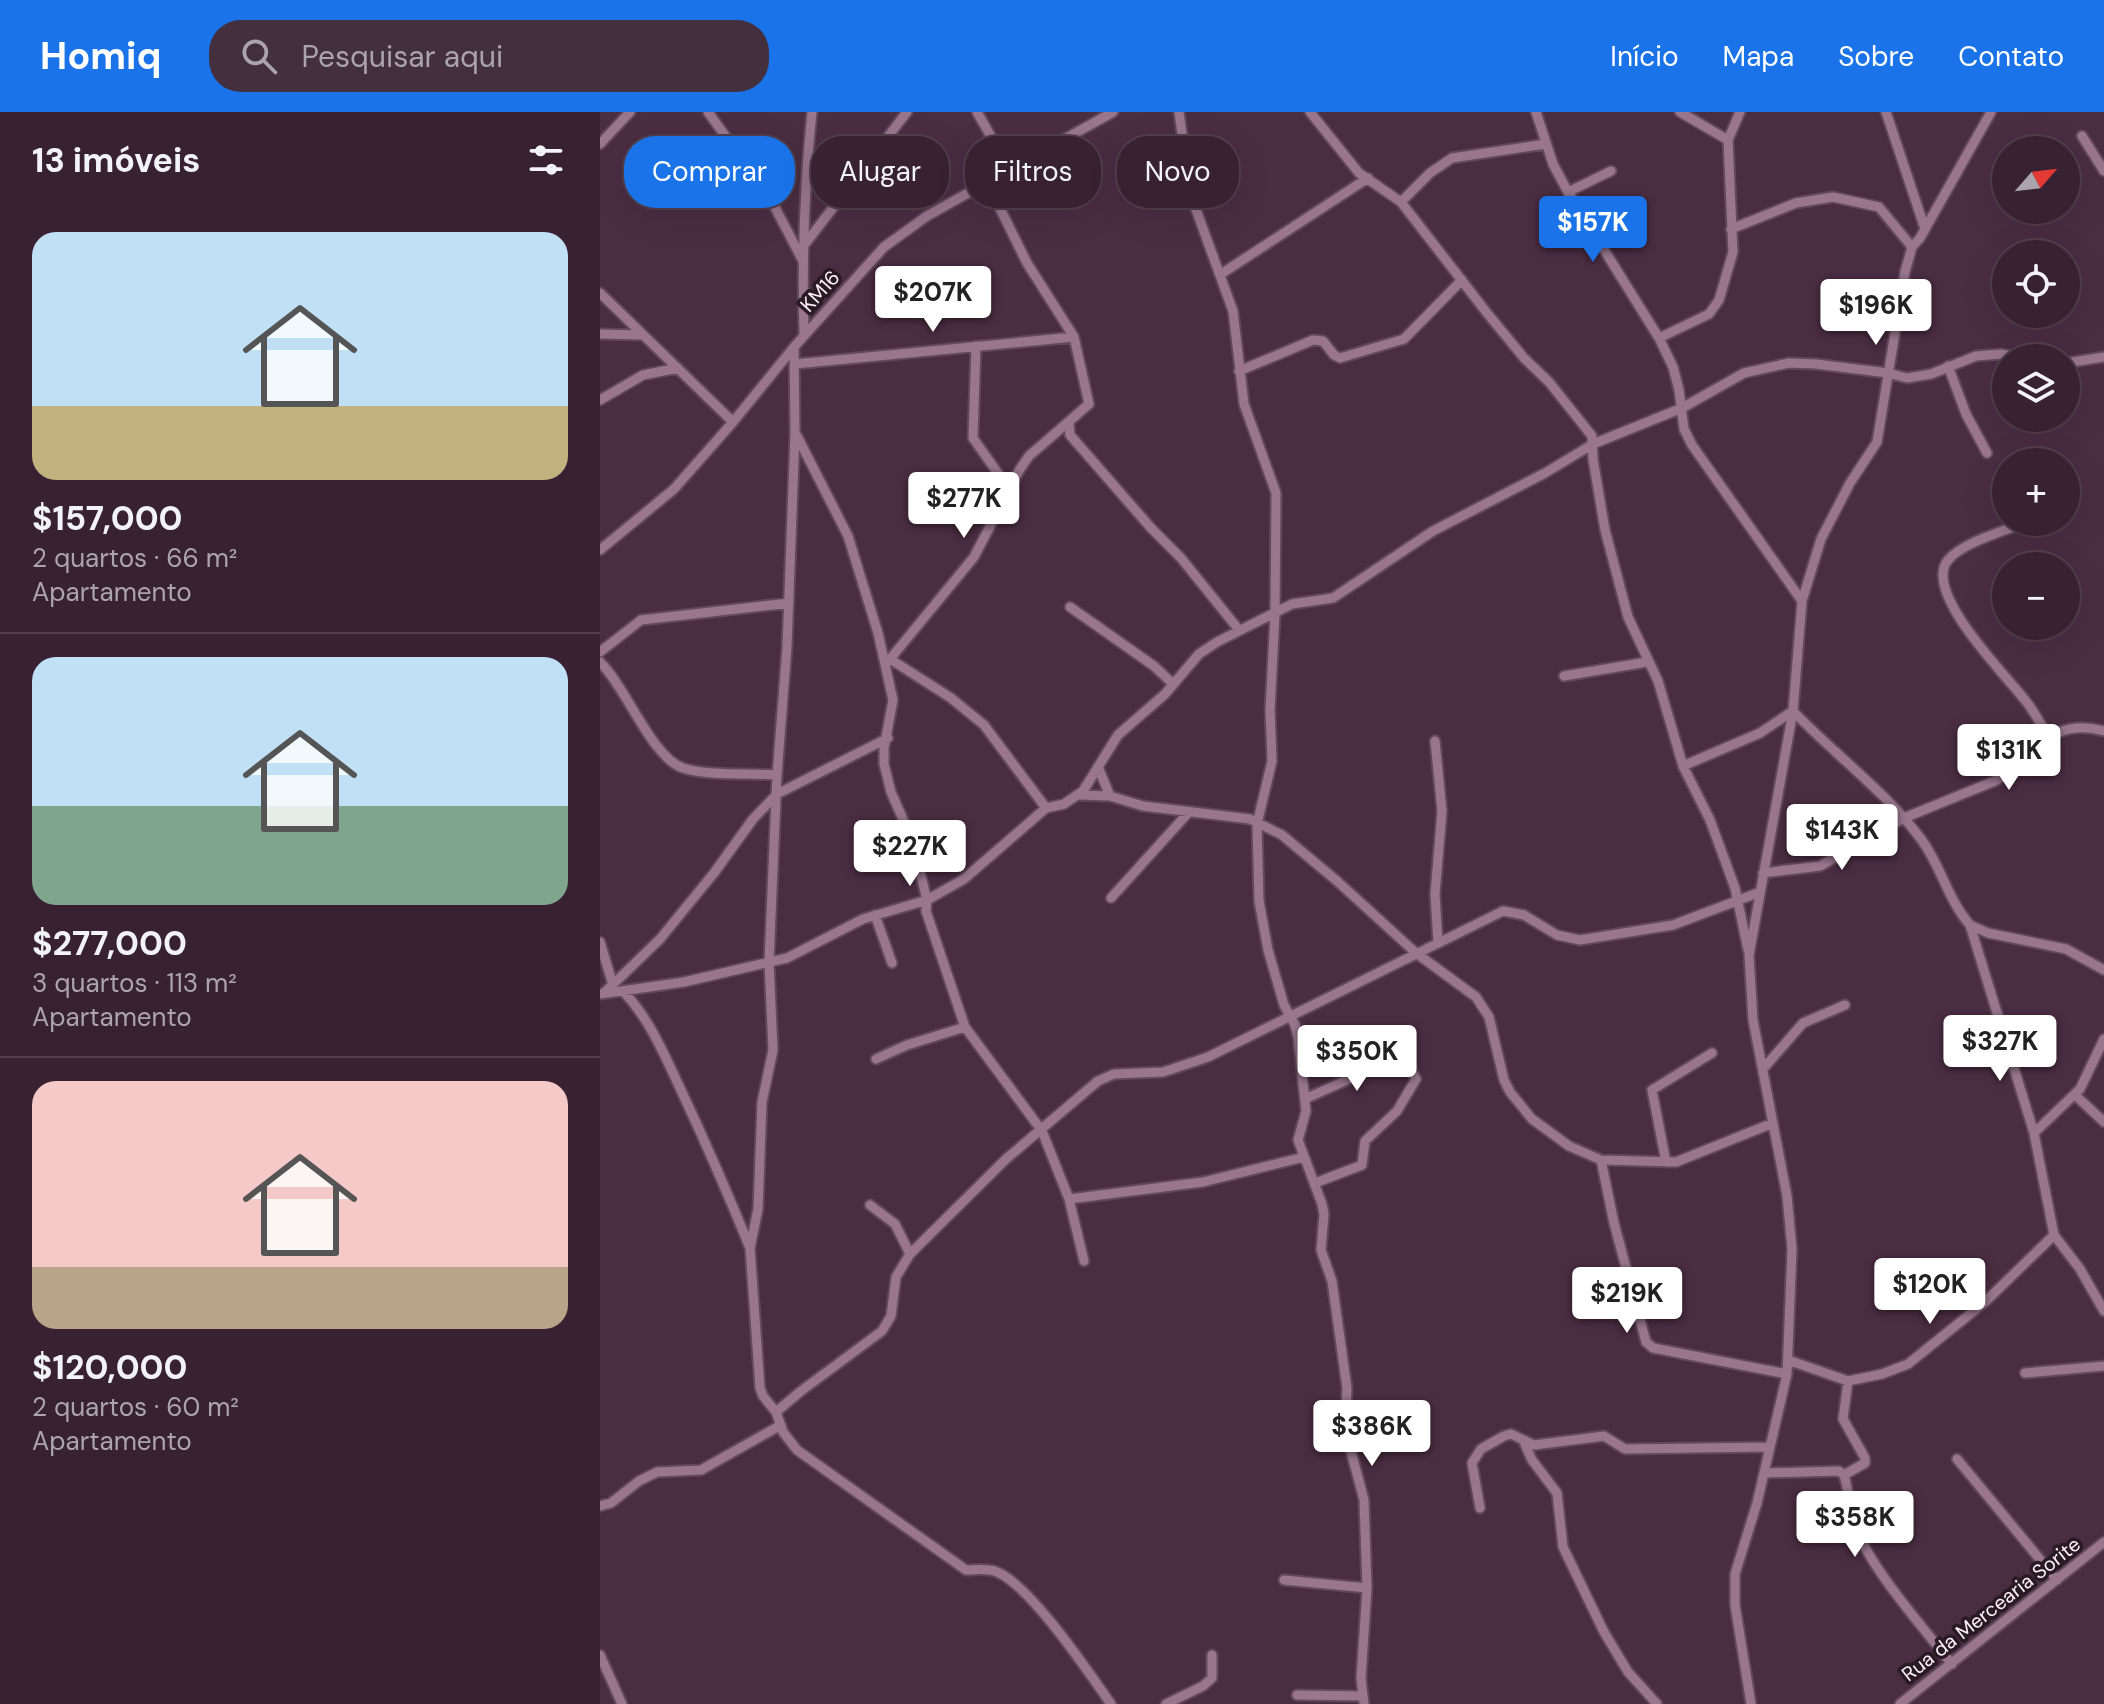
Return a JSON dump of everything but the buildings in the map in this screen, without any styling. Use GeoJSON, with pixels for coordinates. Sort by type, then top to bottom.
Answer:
{"type":"FeatureCollection","features":[{"type":"Feature","properties":{"kind":"street"},"geometry":{"type":"LineString","coordinates":[[600,144],[630,112]]}},
{"type":"Feature","properties":{"kind":"street"},"geometry":{"type":"LineString","coordinates":[[708,112],[770,198],[802,259]]}},
{"type":"Feature","properties":{"kind":"street"},"geometry":{"type":"LineString","coordinates":[[804,336],[802,259],[812,112]]}},
{"type":"Feature","properties":{"kind":"street"},"geometry":{"type":"LineString","coordinates":[[805,244],[907,112]]}},
{"type":"Feature","properties":{"kind":"street"},"geometry":{"type":"LineString","coordinates":[[977,112],[991,136]]}},
{"type":"Feature","properties":{"kind":"street","name":"KM16"},"geometry":{"type":"LineString","coordinates":[[1070,136],[1113,112]]}},
{"type":"Feature","properties":{"kind":"street"},"geometry":{"type":"LineString","coordinates":[[1179,112],[1190,193],[1221,274],[1236,325],[1239,371],[1247,417],[1276,493],[1270,710],[1272,761],[1257,824],[1259,901],[1263,928],[1284,1005],[1298,1037],[1306,1111],[1298,1140],[1324,1214],[1321,1250],[1332,1281],[1342,1343],[1347,1388],[1345,1429],[1364,1500],[1367,1588],[1361,1678],[1364,1700],[1297,1695]]}},
{"type":"Feature","properties":{"kind":"street"},"geometry":{"type":"LineString","coordinates":[[1310,112],[1353,166],[1401,202],[1524,358],[1549,382],[1592,436],[1605,530],[1628,617],[1658,681],[1683,766],[1710,820],[1737,900],[1749,955],[1753,1020],[1787,1196],[1792,1249],[1787,1374],[1764,1473],[1735,1574],[1734,1590],[1751,1704]]}},
{"type":"Feature","properties":{"kind":"street"},"geometry":{"type":"LineString","coordinates":[[1536,112],[1546,144],[1568,192],[1659,338],[1673,367],[1684,429],[1692,445],[1802,601]]}},
{"type":"Feature","properties":{"kind":"street"},"geometry":{"type":"LineString","coordinates":[[1680,112],[1728,140]]}},
{"type":"Feature","properties":{"kind":"street"},"geometry":{"type":"LineString","coordinates":[[1659,338],[1715,309],[1733,252],[1728,140],[1740,112]]}},
{"type":"Feature","properties":{"kind":"street"},"geometry":{"type":"LineString","coordinates":[[1886,112],[1925,229]]}},
{"type":"Feature","properties":{"kind":"street"},"geometry":{"type":"LineString","coordinates":[[1749,955],[1776,819],[1793,711],[1802,601],[1821,539],[1850,483],[1877,442],[1905,272],[1912,247],[1991,112]]}},
{"type":"Feature","properties":{"kind":"street"},"geometry":{"type":"LineString","coordinates":[[2082,136],[2104,171]]}},
{"type":"Feature","properties":{"kind":"street"},"geometry":{"type":"LineString","coordinates":[[1401,202],[1430,173],[1452,158],[1546,144]]}},
{"type":"Feature","properties":{"kind":"street"},"geometry":{"type":"LineString","coordinates":[[1568,192],[1611,171]]}},
{"type":"Feature","properties":{"kind":"street"},"geometry":{"type":"LineString","coordinates":[[1221,274],[1368,178]]}},
{"type":"Feature","properties":{"kind":"street","name":"KM16"},"geometry":{"type":"LineString","coordinates":[[600,550],[674,489],[794,347],[884,247],[927,216],[965,194]]}},
{"type":"Feature","properties":{"kind":"street"},"geometry":{"type":"LineString","coordinates":[[1731,229],[1796,203],[1833,197],[1879,207],[1912,247]]}},
{"type":"Feature","properties":{"kind":"street"},"geometry":{"type":"LineString","coordinates":[[888,661],[974,557],[1029,456],[1089,404],[1074,337],[1027,263],[1000,208]]}},
{"type":"Feature","properties":{"kind":"street"},"geometry":{"type":"LineString","coordinates":[[1239,371],[1313,340],[1323,341],[1340,358],[1394,344],[1409,335],[1462,280]]}},
{"type":"Feature","properties":{"kind":"street"},"geometry":{"type":"LineString","coordinates":[[600,293],[733,422]]}},
{"type":"Feature","properties":{"kind":"street"},"geometry":{"type":"LineString","coordinates":[[600,334],[643,335]]}},
{"type":"Feature","properties":{"kind":"street"},"geometry":{"type":"LineString","coordinates":[[795,364],[1074,337]]}},
{"type":"Feature","properties":{"kind":"street"},"geometry":{"type":"LineString","coordinates":[[976,346],[973,438],[1009,489]]}},
{"type":"Feature","properties":{"kind":"street"},"geometry":{"type":"LineString","coordinates":[[794,347],[795,433],[789,603],[777,775],[769,962],[773,1050],[762,1102],[758,1209],[750,1248],[757,1371],[763,1396],[776,1412],[783,1432],[797,1450],[966,1570],[1001,1573],[1028,1597],[1054,1627],[1097,1680],[1111,1704]]}},
{"type":"Feature","properties":{"kind":"street"},"geometry":{"type":"LineString","coordinates":[[602,994],[684,982],[769,962],[795,954],[863,919],[927,900],[964,879],[1046,808],[1064,804],[1079,795],[1118,735],[1173,684],[1199,654],[1292,604],[1333,598],[1433,531],[1545,473],[1593,444],[1682,408],[1744,373],[1775,365],[1816,364],[1907,378],[1976,356],[1992,354]]}},
{"type":"Feature","properties":{"kind":"street"},"geometry":{"type":"LineString","coordinates":[[2080,361],[2104,357]]}},
{"type":"Feature","properties":{"kind":"street"},"geometry":{"type":"LineString","coordinates":[[1948,366],[1966,414],[1987,453]]}},
{"type":"Feature","properties":{"kind":"street"},"geometry":{"type":"LineString","coordinates":[[600,400],[643,375],[678,368]]}},
{"type":"Feature","properties":{"kind":"street"},"geometry":{"type":"LineString","coordinates":[[1069,423],[1070,435],[1181,558],[1239,630]]}},
{"type":"Feature","properties":{"kind":"street"},"geometry":{"type":"LineString","coordinates":[[795,433],[848,536],[888,661],[893,700],[884,757],[887,778],[908,830],[927,900],[926,911],[965,1027],[1042,1131],[1069,1199],[1084,1261]]}},
{"type":"Feature","properties":{"kind":"street"},"geometry":{"type":"LineString","coordinates":[[1056,434],[1070,435]]}},
{"type":"Feature","properties":{"kind":"street"},"geometry":{"type":"LineString","coordinates":[[1992,536],[1961,549],[1948,560],[1941,574],[1944,590],[1970,633],[2025,700],[2048,737]]}},
{"type":"Feature","properties":{"kind":"street"},"geometry":{"type":"LineString","coordinates":[[1274,589],[1292,604]]}},
{"type":"Feature","properties":{"kind":"street"},"geometry":{"type":"LineString","coordinates":[[600,652],[641,620],[789,603]]}},
{"type":"Feature","properties":{"kind":"street"},"geometry":{"type":"LineString","coordinates":[[1070,607],[1154,666],[1173,684]]}},
{"type":"Feature","properties":{"kind":"street"},"geometry":{"type":"LineString","coordinates":[[888,661],[951,698],[984,725],[1046,808]]}},
{"type":"Feature","properties":{"kind":"street"},"geometry":{"type":"LineString","coordinates":[[600,662],[642,720],[660,751],[673,764],[690,770],[777,775]]}},
{"type":"Feature","properties":{"kind":"street"},"geometry":{"type":"LineString","coordinates":[[1564,676],[1647,662]]}},
{"type":"Feature","properties":{"kind":"street"},"geometry":{"type":"LineString","coordinates":[[1683,766],[1760,733],[1793,711]]}},
{"type":"Feature","properties":{"kind":"street"},"geometry":{"type":"LineString","coordinates":[[1793,711],[1904,818],[1933,857],[1958,912],[1970,925],[1988,933],[2066,949],[2104,970]]}},
{"type":"Feature","properties":{"kind":"street"},"geometry":{"type":"LineString","coordinates":[[1763,873],[1820,866],[1904,818],[2004,776],[2048,737],[2085,727],[2104,731]]}},
{"type":"Feature","properties":{"kind":"street"},"geometry":{"type":"LineString","coordinates":[[602,994],[660,939],[753,819],[777,794],[888,738]]}},
{"type":"Feature","properties":{"kind":"street"},"geometry":{"type":"LineString","coordinates":[[1435,741],[1442,811],[1435,894],[1438,943]]}},
{"type":"Feature","properties":{"kind":"street"},"geometry":{"type":"LineString","coordinates":[[1098,767],[1110,796]]}},
{"type":"Feature","properties":{"kind":"street"},"geometry":{"type":"LineString","coordinates":[[1079,795],[1110,796],[1143,806],[1250,819],[1282,835],[1416,953],[1484,1006],[1494,1033],[1504,1080],[1522,1107],[1561,1141],[1601,1160],[1685,1160],[1773,1123]]}},
{"type":"Feature","properties":{"kind":"street"},"geometry":{"type":"LineString","coordinates":[[1111,898],[1188,813]]}},
{"type":"Feature","properties":{"kind":"street"},"geometry":{"type":"LineString","coordinates":[[776,1412],[870,1342],[889,1323],[896,1277],[910,1254],[1015,1151],[1106,1077],[1163,1072],[1208,1057],[1503,911],[1524,915],[1569,939],[1580,940],[1673,925],[1760,892]]}},
{"type":"Feature","properties":{"kind":"street"},"geometry":{"type":"LineString","coordinates":[[875,915],[892,963]]}},
{"type":"Feature","properties":{"kind":"street"},"geometry":{"type":"LineString","coordinates":[[1970,925],[2034,1133],[2054,1235],[2080,1269],[2104,1311]]}},
{"type":"Feature","properties":{"kind":"street"},"geometry":{"type":"LineString","coordinates":[[600,942],[613,985]]}},
{"type":"Feature","properties":{"kind":"street"},"geometry":{"type":"LineString","coordinates":[[624,992],[637,1005],[654,1033],[714,1158],[750,1248]]}},
{"type":"Feature","properties":{"kind":"street"},"geometry":{"type":"LineString","coordinates":[[1763,1069],[1803,1023],[1845,1005]]}},
{"type":"Feature","properties":{"kind":"street"},"geometry":{"type":"LineString","coordinates":[[876,1059],[917,1041],[965,1027]]}},
{"type":"Feature","properties":{"kind":"street"},"geometry":{"type":"LineString","coordinates":[[2034,1133],[2075,1095],[2089,1074],[2104,1039]]}},
{"type":"Feature","properties":{"kind":"street"},"geometry":{"type":"LineString","coordinates":[[1666,1162],[1652,1090],[1712,1053]]}},
{"type":"Feature","properties":{"kind":"street"},"geometry":{"type":"LineString","coordinates":[[1305,1099],[1390,1061],[1405,1058],[1415,1074],[1416,1079],[1401,1106],[1365,1141],[1362,1165],[1315,1183]]}},
{"type":"Feature","properties":{"kind":"street"},"geometry":{"type":"LineString","coordinates":[[2075,1095],[2104,1122]]}},
{"type":"Feature","properties":{"kind":"street"},"geometry":{"type":"LineString","coordinates":[[1069,1199],[1180,1186],[1304,1157]]}},
{"type":"Feature","properties":{"kind":"street"},"geometry":{"type":"LineString","coordinates":[[1601,1160],[1614,1223],[1646,1342],[1653,1348],[1787,1374]]}},
{"type":"Feature","properties":{"kind":"street"},"geometry":{"type":"LineString","coordinates":[[870,1205],[899,1229],[910,1254]]}},
{"type":"Feature","properties":{"kind":"street"},"geometry":{"type":"LineString","coordinates":[[1788,1360],[1848,1381],[1893,1370],[1917,1357],[1985,1302],[2054,1235]]}},
{"type":"Feature","properties":{"kind":"street"},"geometry":{"type":"LineString","coordinates":[[2025,1373],[2104,1366]]}},
{"type":"Feature","properties":{"kind":"street"},"geometry":{"type":"LineString","coordinates":[[1844,1475],[1865,1463],[1843,1419],[1848,1381]]}},
{"type":"Feature","properties":{"kind":"street"},"geometry":{"type":"LineString","coordinates":[[600,1506],[611,1503],[639,1481],[657,1472],[701,1470],[781,1425]]}},
{"type":"Feature","properties":{"kind":"street"},"geometry":{"type":"LineString","coordinates":[[1480,1508],[1472,1463],[1477,1453],[1494,1440],[1511,1434],[1534,1445],[1604,1436],[1625,1449],[1770,1447]]}},
{"type":"Feature","properties":{"kind":"street"},"geometry":{"type":"LineString","coordinates":[[1523,1440],[1532,1460],[1557,1493],[1563,1547],[1604,1632],[1628,1672],[1657,1704]]}},
{"type":"Feature","properties":{"kind":"street"},"geometry":{"type":"LineString","coordinates":[[1957,1459],[2057,1580]]}},
{"type":"Feature","properties":{"kind":"street"},"geometry":{"type":"LineString","coordinates":[[1764,1473],[1839,1471],[1844,1475],[1853,1522],[1859,1535],[1888,1582],[1952,1664]]}},
{"type":"Feature","properties":{"kind":"street","name":"Rua da Mercearia Sorite"},"geometry":{"type":"LineString","coordinates":[[1900,1704],[2104,1542]]}},
{"type":"Feature","properties":{"kind":"street"},"geometry":{"type":"LineString","coordinates":[[1284,1580],[1367,1588]]}},
{"type":"Feature","properties":{"kind":"street"},"geometry":{"type":"LineString","coordinates":[[600,1655],[622,1704]]}},
{"type":"Feature","properties":{"kind":"street"},"geometry":{"type":"LineString","coordinates":[[1166,1704],[1203,1686],[1212,1678],[1212,1655]]}}]}
